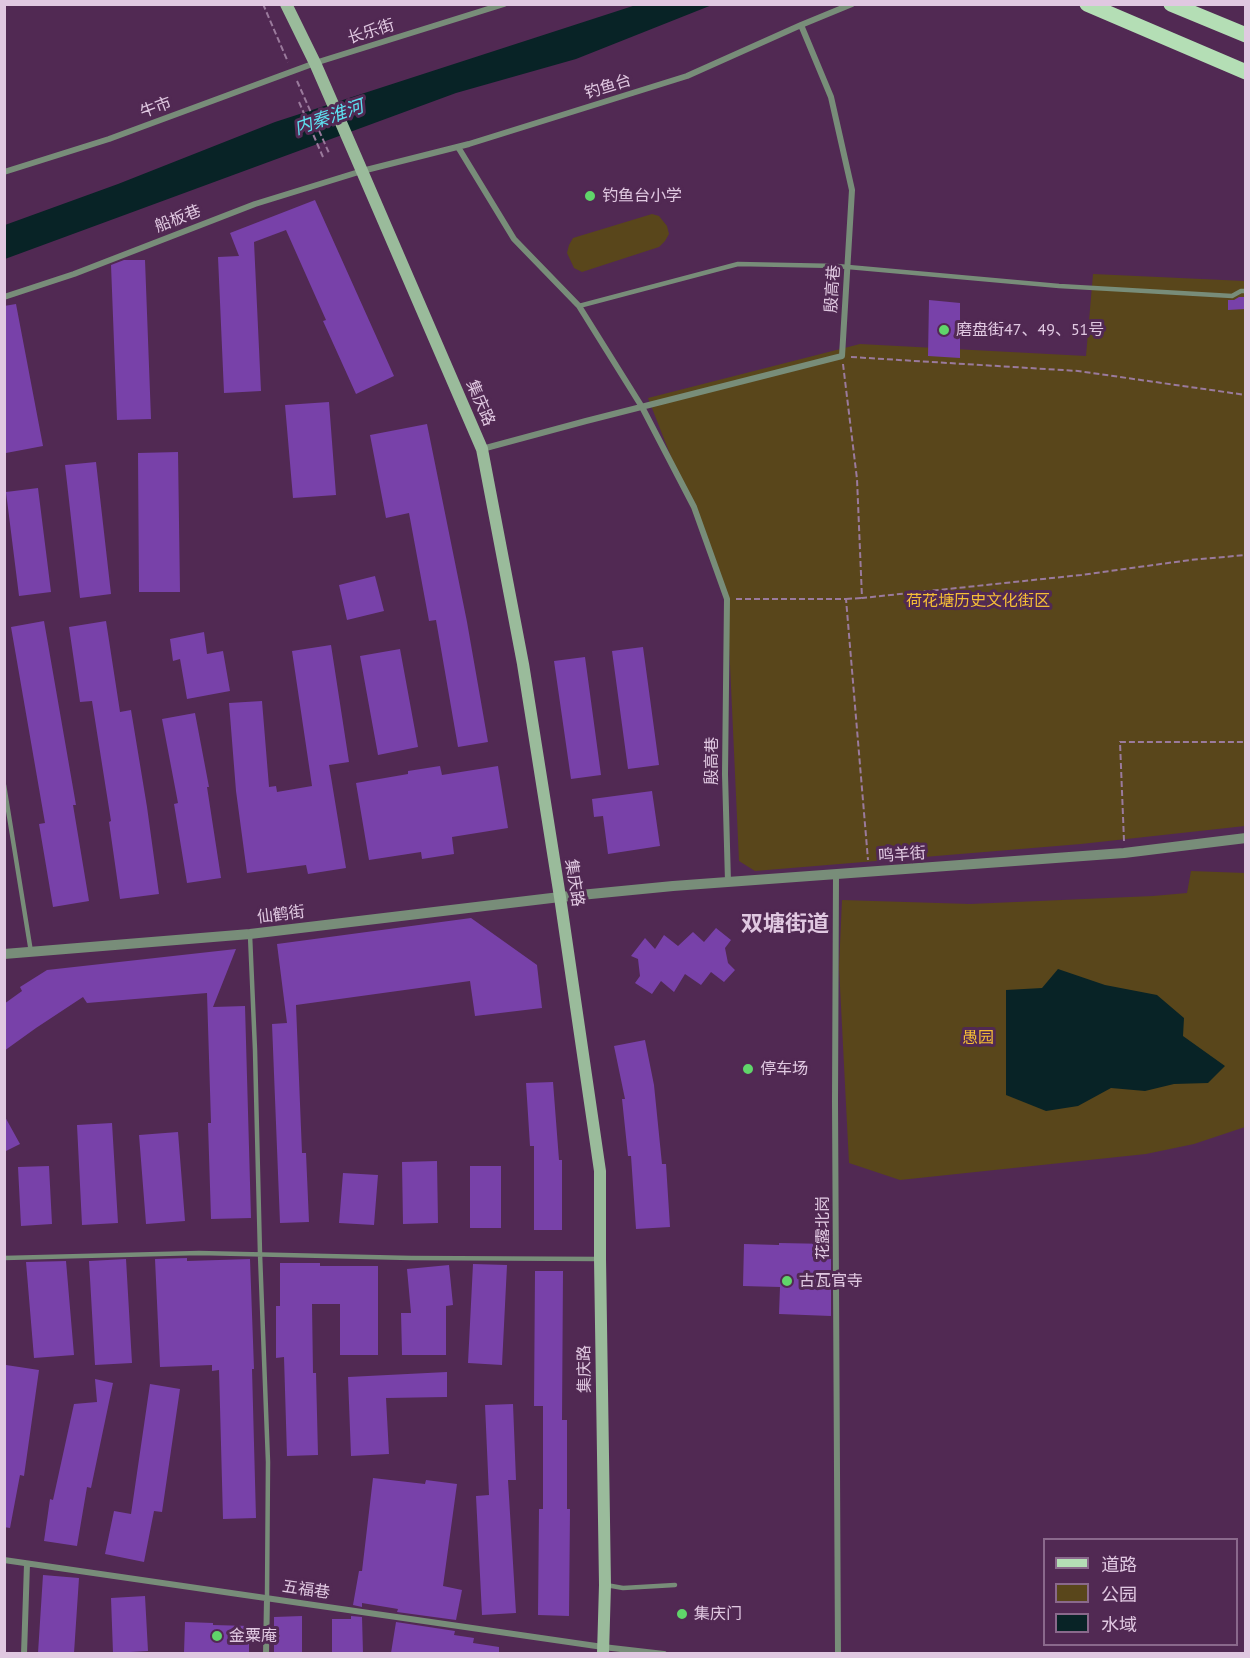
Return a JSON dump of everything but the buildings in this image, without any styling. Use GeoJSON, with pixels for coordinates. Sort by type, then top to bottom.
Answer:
{"type":"FeatureCollection","features":[{"type":"Feature","properties":{"kind":"main road"},"geometry":{"type":"LineString","coordinates":[[286,4],[315,63]]}},
{"type":"Feature","properties":{"kind":"main road"},"geometry":{"type":"LineString","coordinates":[[1087,4],[1245,72]]}},
{"type":"Feature","properties":{"kind":"main road","name":"集庆路"},"geometry":{"type":"LineString","coordinates":[[315,63],[482,449],[523,664],[600,1171],[605,1585],[603,1650]]}},
{"type":"Feature","properties":{"kind":"street","name":"长乐街"},"geometry":{"type":"LineString","coordinates":[[315,63],[504,4]]}},
{"type":"Feature","properties":{"kind":"street","name":"钓鱼台"},"geometry":{"type":"LineString","coordinates":[[362,171],[458,147],[687,76],[852,4]]}},
{"type":"Feature","properties":{"kind":"street","name":"殷高巷"},"geometry":{"type":"LineString","coordinates":[[801,25],[831,97],[852,189],[842,356]]}},
{"type":"Feature","properties":{"kind":"street","name":"牛市"},"geometry":{"type":"LineString","coordinates":[[4,172],[109,139],[315,63]]}},
{"type":"Feature","properties":{"kind":"street","name":"殷高巷"},"geometry":{"type":"LineString","coordinates":[[458,147],[514,239],[579,306],[642,407],[694,507],[727,599],[725,774],[728,882]]}},
{"type":"Feature","properties":{"kind":"street","name":"船板巷"},"geometry":{"type":"LineString","coordinates":[[4,297],[74,274],[255,204],[362,171]]}},
{"type":"Feature","properties":{"kind":"street"},"geometry":{"type":"LineString","coordinates":[[482,449],[842,356]]}},
{"type":"Feature","properties":{"kind":"street","name":"鸣羊街"},"geometry":{"type":"LineString","coordinates":[[560,897],[673,886],[1124,853],[1245,838]]}},
{"type":"Feature","properties":{"kind":"street","name":"花露北岗"},"geometry":{"type":"LineString","coordinates":[[837,874],[835,1101],[838,1653]]}},
{"type":"Feature","properties":{"kind":"street","name":"仙鹤街"},"geometry":{"type":"LineString","coordinates":[[4,954],[250,934],[560,897]]}},
{"type":"Feature","properties":{"kind":"street","name":"五福巷"},"geometry":{"type":"LineString","coordinates":[[4,1560],[603,1650],[664,1653]]}},
{"type":"Feature","properties":{"kind":"street"},"geometry":{"type":"LineString","coordinates":[[24,1653],[27,1564]]}},
{"type":"Feature","properties":{"kind":"street"},"geometry":{"type":"LineString","coordinates":[[266,1653],[267,1598]]}},
{"type":"Feature","properties":{"kind":"lane"},"geometry":{"type":"LineString","coordinates":[[1171,4],[1245,35]]}},
{"type":"Feature","properties":{"kind":"lane"},"geometry":{"type":"LineString","coordinates":[[579,306],[738,264],[848,267],[1071,287],[1232,296],[1245,291]]}},
{"type":"Feature","properties":{"kind":"lane"},"geometry":{"type":"LineString","coordinates":[[4,785],[31,952]]}},
{"type":"Feature","properties":{"kind":"lane"},"geometry":{"type":"LineString","coordinates":[[250,934],[268,1462],[267,1598]]}},
{"type":"Feature","properties":{"kind":"lane"},"geometry":{"type":"LineString","coordinates":[[4,1258],[199,1252],[411,1258],[600,1259]]}},
{"type":"Feature","properties":{"kind":"lane"},"geometry":{"type":"LineString","coordinates":[[605,1585],[623,1588],[675,1585]]}},
{"type":"Feature","properties":{"kind":"path"},"geometry":{"type":"LineString","coordinates":[[263,4],[329,153]]}},
{"type":"Feature","properties":{"kind":"path"},"geometry":{"type":"LineString","coordinates":[[298,102],[323,157]]}},
{"type":"Feature","properties":{"kind":"path"},"geometry":{"type":"LineString","coordinates":[[862,598],[857,479],[842,356],[1078,371],[1245,395]]}},
{"type":"Feature","properties":{"kind":"path"},"geometry":{"type":"LineString","coordinates":[[727,599],[862,598],[1245,555]]}},
{"type":"Feature","properties":{"kind":"path"},"geometry":{"type":"LineString","coordinates":[[846,599],[869,872]]}},
{"type":"Feature","properties":{"kind":"path"},"geometry":{"type":"LineString","coordinates":[[1124,853],[1120,742],[1245,742]]}},
{"type":"Feature","properties":{"kind":"green space"},"geometry":{"type":"Polygon","coordinates":[[[652,214],[659,216],[667,226],[669,234],[659,247],[582,272],[574,268],[567,253],[573,238],[652,214]]]}},
{"type":"Feature","properties":{"kind":"green space","name":"荷花塘历史文化街区"},"geometry":{"type":"Polygon","coordinates":[[[1093,274],[1245,281],[1245,826],[1081,844],[755,871],[739,861],[727,599],[648,398],[860,344],[1086,356],[1093,274]]]}},
{"type":"Feature","properties":{"kind":"green space","name":"愚园"},"geometry":{"type":"Polygon","coordinates":[[[1191,871],[1245,873],[1245,1127],[1194,1144],[1146,1154],[900,1180],[849,1163],[839,967],[842,900],[970,904],[1153,896],[1187,893],[1191,871]]]}},
{"type":"Feature","properties":{"kind":"water","name":"内秦淮河"},"geometry":{"type":"Polygon","coordinates":[[[636,5],[712,5],[576,59],[456,93],[5,259],[5,225],[118,184],[275,122],[636,5]]]}},
{"type":"Feature","properties":{"kind":"water"},"geometry":{"type":"Polygon","coordinates":[[[1058,969],[1105,985],[1157,995],[1184,1018],[1183,1036],[1225,1066],[1208,1083],[1174,1084],[1145,1091],[1111,1088],[1078,1106],[1046,1111],[1006,1095],[1006,990],[1042,988],[1058,969]]]}},
{"type":"Feature","properties":{"kind":"place","name":"钓鱼台小学"},"geometry":{"type":"Point","coordinates":[590,196]}},
{"type":"Feature","properties":{"kind":"place","name":"磨盘街47、49、51号"},"geometry":{"type":"Point","coordinates":[944,330]}},
{"type":"Feature","properties":{"kind":"place","name":"停车场"},"geometry":{"type":"Point","coordinates":[748,1069]}},
{"type":"Feature","properties":{"kind":"place","name":"古瓦官寺"},"geometry":{"type":"Point","coordinates":[787,1281]}},
{"type":"Feature","properties":{"kind":"place","name":"集庆门"},"geometry":{"type":"Point","coordinates":[682,1614]}},
{"type":"Feature","properties":{"kind":"place","name":"金粟庵"},"geometry":{"type":"Point","coordinates":[217,1636]}},
{"type":"Feature","properties":{"kind":"district","name":"双塘街道"},"geometry":{"type":"Point","coordinates":[785,925]}}]}
